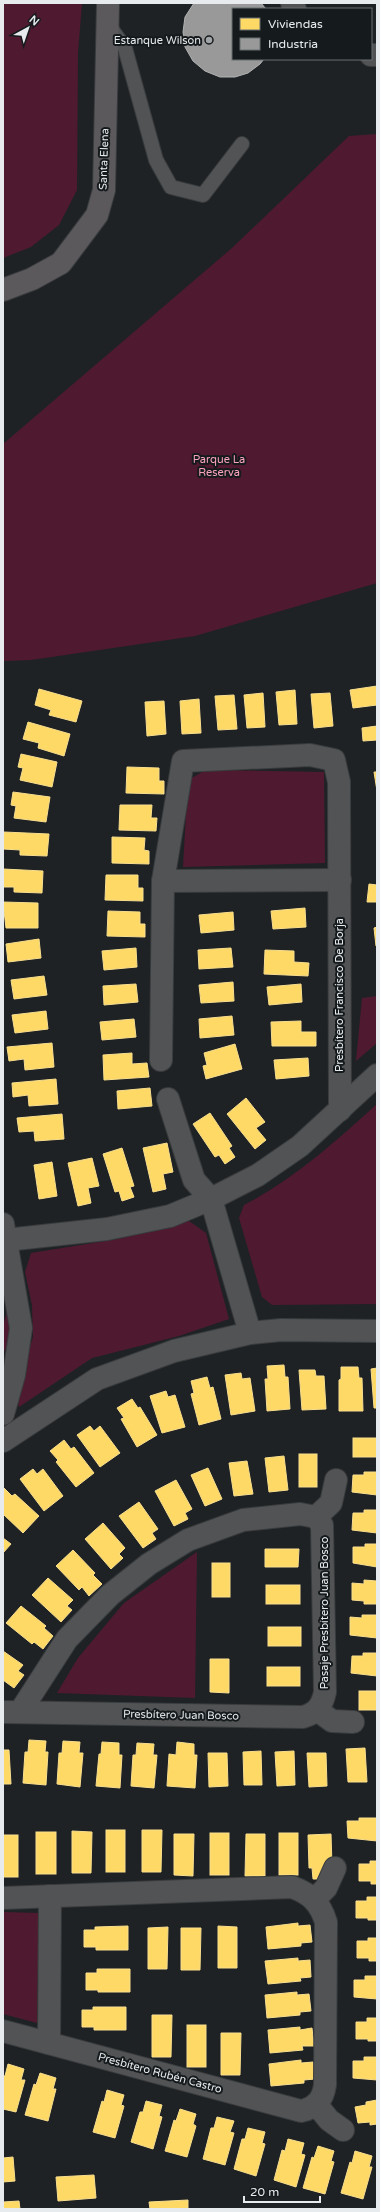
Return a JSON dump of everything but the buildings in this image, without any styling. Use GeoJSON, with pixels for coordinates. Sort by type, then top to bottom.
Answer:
{"type":"FeatureCollection","features":[{"type":"Feature","properties":{"kind":"street","name":"Santa Elena"},"geometry":{"type":"LineString","coordinates":[[3,290],[32,279],[61,263],[97,215],[104,190],[108,13]]}},
{"type":"Feature","properties":{"kind":"street","name":"Presbítero Francisco De Borja"},"geometry":{"type":"LineString","coordinates":[[163,881],[183,762],[310,755],[334,760],[339,782],[340,1110]]}},
{"type":"Feature","properties":{"kind":"street"},"geometry":{"type":"LineString","coordinates":[[161,1060],[163,881],[340,880]]}},
{"type":"Feature","properties":{"kind":"street"},"geometry":{"type":"LineString","coordinates":[[3,1414],[9,1373],[21,1328],[4,1241],[107,1229],[170,1216],[211,1199],[258,1175],[300,1146],[377,1075]]}},
{"type":"Feature","properties":{"kind":"street"},"geometry":{"type":"LineString","coordinates":[[168,1099],[194,1180],[211,1199],[250,1333]]}},
{"type":"Feature","properties":{"kind":"street"},"geometry":{"type":"LineString","coordinates":[[3,1440],[97,1379],[174,1351],[250,1333],[281,1330],[377,1331]]}},
{"type":"Feature","properties":{"kind":"street"},"geometry":{"type":"LineString","coordinates":[[11,1712],[67,1639],[110,1596],[149,1564],[188,1540],[243,1520],[300,1514],[316,1517],[332,1503],[336,1480]]}},
{"type":"Feature","properties":{"kind":"street","name":"Pasaje Presbítero Juan Bosco"},"geometry":{"type":"LineString","coordinates":[[316,1517],[322,1525],[323,1531],[325,1692],[323,1702],[317,1710]]}},
{"type":"Feature","properties":{"kind":"street"},"geometry":{"type":"LineString","coordinates":[[317,1710],[332,1721],[353,1722]]}},
{"type":"Feature","properties":{"kind":"street","name":"Presbítero Juan Bosco"},"geometry":{"type":"LineString","coordinates":[[11,1712],[303,1717],[312,1715],[317,1710]]}},
{"type":"Feature","properties":{"kind":"street"},"geometry":{"type":"LineString","coordinates":[[315,1899],[326,1888],[335,1868]]}},
{"type":"Feature","properties":{"kind":"street"},"geometry":{"type":"LineString","coordinates":[[3,1898],[292,1887],[315,1899],[326,1922],[325,2085],[323,2096],[316,2104],[329,2120],[343,2130]]}},
{"type":"Feature","properties":{"kind":"street"},"geometry":{"type":"LineString","coordinates":[[49,2043],[50,1896]]}},
{"type":"Feature","properties":{"kind":"street","name":"Presbítero Rubén Castro"},"geometry":{"type":"LineString","coordinates":[[3,2031],[301,2111],[310,2110],[316,2104]]}},
{"type":"Feature","properties":{"kind":"lane"},"geometry":{"type":"LineString","coordinates":[[108,13],[125,48],[156,160],[171,187],[203,194],[242,144]]}},
{"type":"Feature","properties":{"kind":"green space"},"geometry":{"type":"Polygon","coordinates":[[[3,3],[82,3],[78,53],[77,190],[59,225],[31,247],[3,258],[3,3]]]}},
{"type":"Feature","properties":{"kind":"green space","name":"Parque La Reserva"},"geometry":{"type":"Polygon","coordinates":[[[377,134],[377,583],[195,636],[31,660],[3,661],[3,444],[232,248],[349,136],[377,134]]]}},
{"type":"Feature","properties":{"kind":"green space"},"geometry":{"type":"Polygon","coordinates":[[[206,770],[324,772],[325,863],[183,867],[188,780],[206,770]]]}},
{"type":"Feature","properties":{"kind":"green space"},"geometry":{"type":"Polygon","coordinates":[[[377,996],[377,1043],[356,1061],[362,998],[377,996]]]}},
{"type":"Feature","properties":{"kind":"green space"},"geometry":{"type":"Polygon","coordinates":[[[377,1104],[377,1304],[272,1305],[262,1297],[239,1218],[244,1205],[280,1184],[297,1172],[330,1146],[377,1104]]]}},
{"type":"Feature","properties":{"kind":"green space"},"geometry":{"type":"Polygon","coordinates":[[[189,1221],[206,1233],[229,1319],[179,1336],[92,1358],[19,1407],[17,1397],[20,1380],[33,1337],[32,1305],[25,1272],[31,1253],[118,1239],[189,1221]]]}},
{"type":"Feature","properties":{"kind":"green space"},"geometry":{"type":"Polygon","coordinates":[[[9,1306],[12,1331],[7,1348],[3,1353],[3,1325],[9,1306]]]}},
{"type":"Feature","properties":{"kind":"green space"},"geometry":{"type":"Polygon","coordinates":[[[197,1552],[195,1698],[57,1693],[78,1658],[124,1603],[197,1552]]]}},
{"type":"Feature","properties":{"kind":"green space"},"geometry":{"type":"Polygon","coordinates":[[[3,1912],[39,1913],[37,2023],[3,2014],[3,1912]]]}},
{"type":"Feature","properties":{"kind":"place","name":"Estanque Wilson"},"geometry":{"type":"Point","coordinates":[209,40]}}]}
